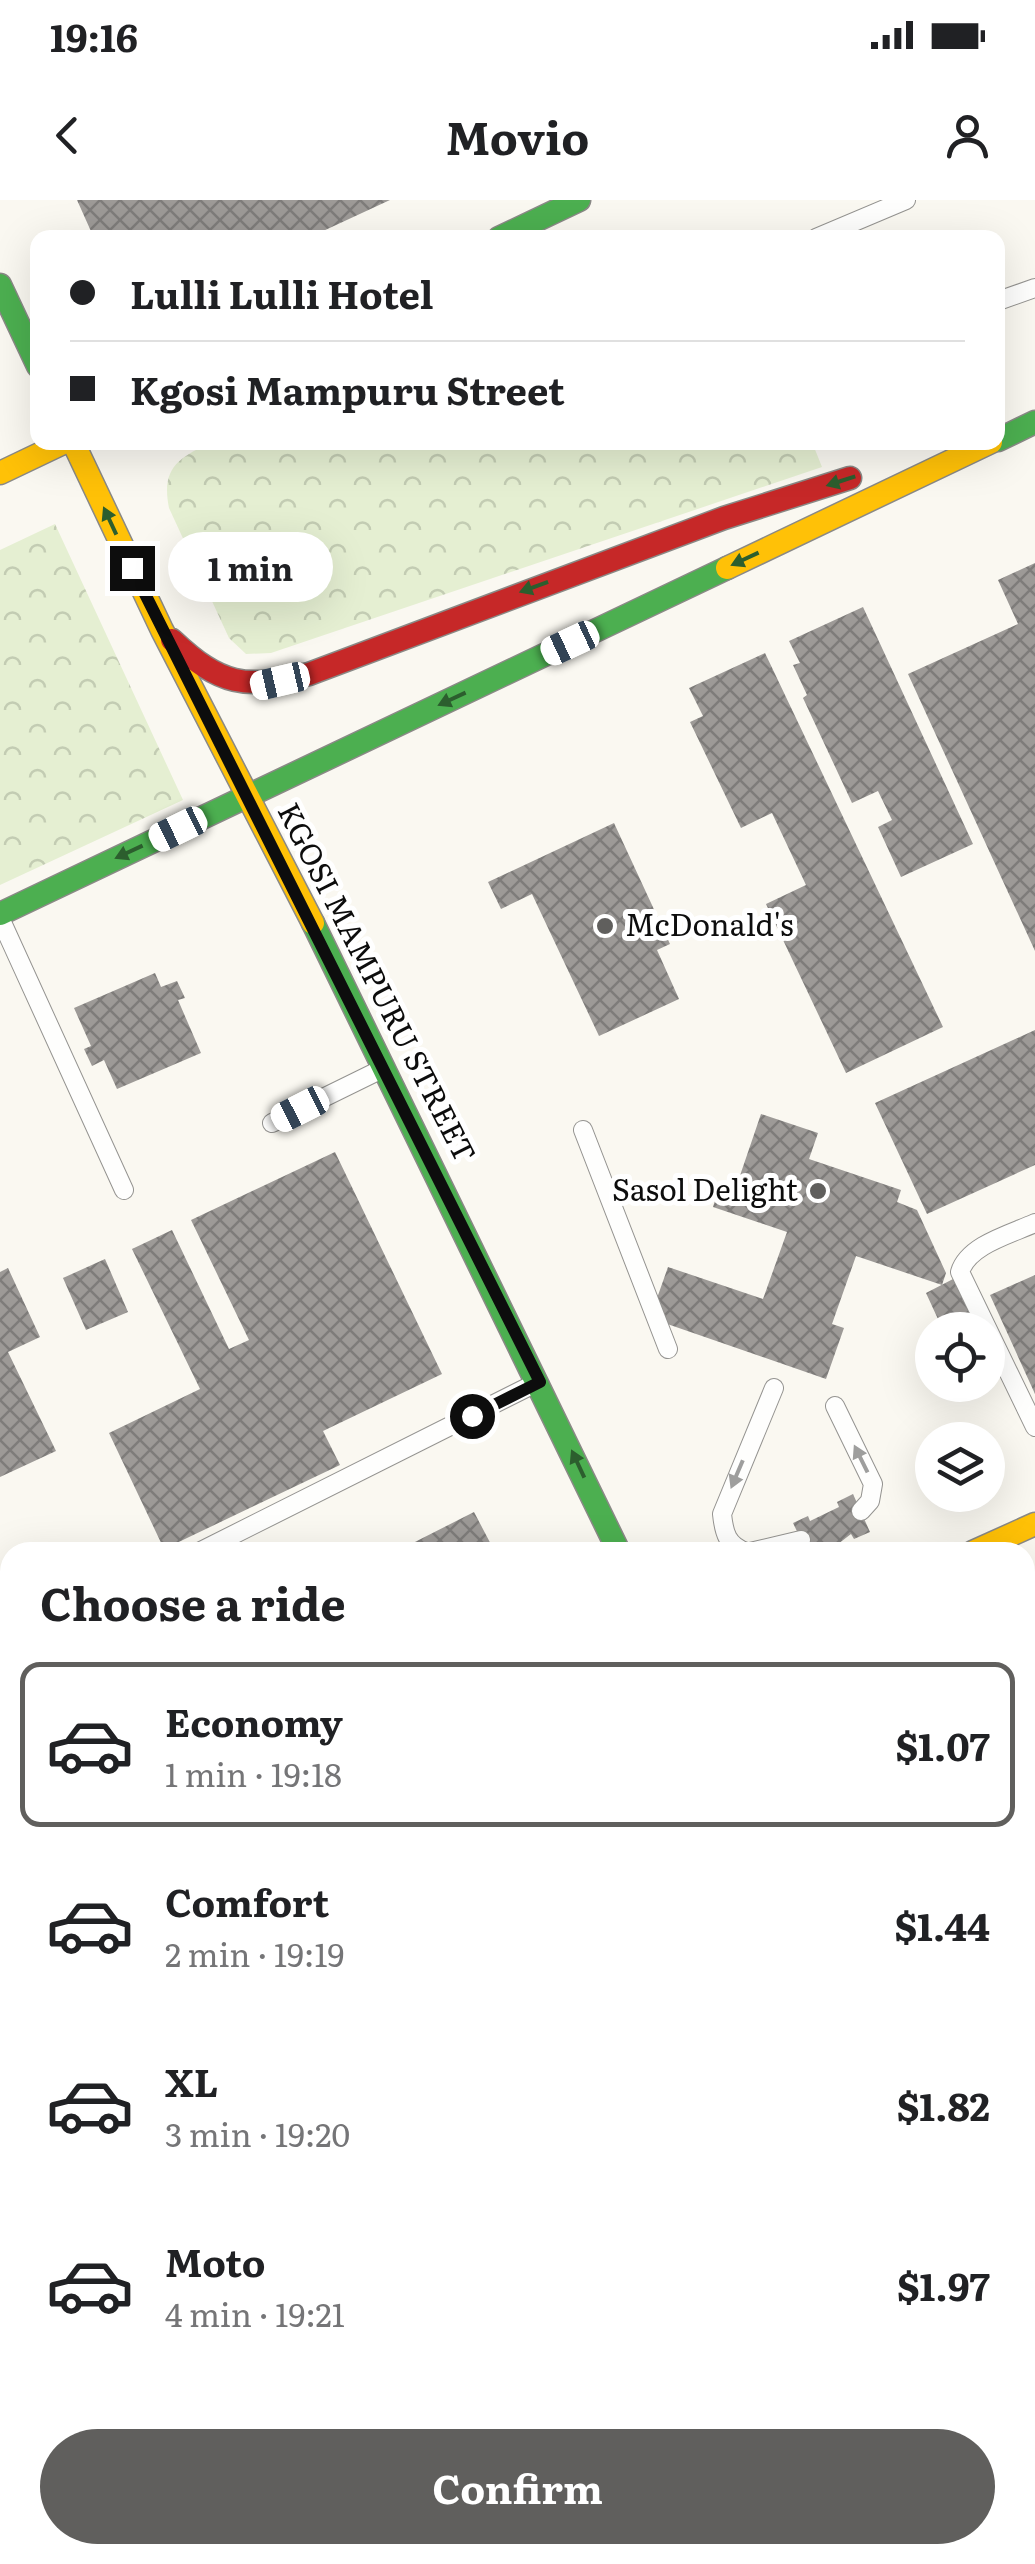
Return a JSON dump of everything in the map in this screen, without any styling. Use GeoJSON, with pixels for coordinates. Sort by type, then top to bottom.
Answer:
{"type":"FeatureCollection","features":[{"type":"Feature","properties":{"kind":"main road"},"geometry":{"type":"LineString","coordinates":[[516,230],[572,203]]}},
{"type":"Feature","properties":{"kind":"main road"},"geometry":{"type":"LineString","coordinates":[[0,285],[30,349]]}},
{"type":"Feature","properties":{"kind":"main road"},"geometry":{"type":"LineString","coordinates":[[1005,435],[1033,423]]}},
{"type":"Feature","properties":{"kind":"main road"},"geometry":{"type":"LineString","coordinates":[[0,473],[48,450]]}},
{"type":"Feature","properties":{"kind":"main road","name":"KGOSI MAMPURU STREET"},"geometry":{"type":"LineString","coordinates":[[77,450],[162,630],[385,1067],[614,1542]]}},
{"type":"Feature","properties":{"kind":"main road"},"geometry":{"type":"LineString","coordinates":[[162,630],[214,676],[236,685],[280,681],[309,674],[724,518],[942,450]]}},
{"type":"Feature","properties":{"kind":"main road"},"geometry":{"type":"LineString","coordinates":[[0,916],[973,450]]}},
{"type":"Feature","properties":{"kind":"main road"},"geometry":{"type":"LineString","coordinates":[[995,1542],[1035,1524]]}},
{"type":"Feature","properties":{"kind":"lane"},"geometry":{"type":"LineString","coordinates":[[835,230],[906,200]]}},
{"type":"Feature","properties":{"kind":"lane"},"geometry":{"type":"LineString","coordinates":[[560,230],[572,203]]}},
{"type":"Feature","properties":{"kind":"lane"},"geometry":{"type":"LineString","coordinates":[[1005,299],[1035,288]]}},
{"type":"Feature","properties":{"kind":"lane"},"geometry":{"type":"LineString","coordinates":[[0,916],[124,1190]]}},
{"type":"Feature","properties":{"kind":"lane"},"geometry":{"type":"LineString","coordinates":[[272,1123],[385,1067]]}},
{"type":"Feature","properties":{"kind":"lane"},"geometry":{"type":"LineString","coordinates":[[583,1130],[668,1349]]}},
{"type":"Feature","properties":{"kind":"lane"},"geometry":{"type":"LineString","coordinates":[[1035,1223],[974,1252],[964,1261],[960,1272],[1035,1427]]}},
{"type":"Feature","properties":{"kind":"lane"},"geometry":{"type":"LineString","coordinates":[[219,1542],[540,1382]]}},
{"type":"Feature","properties":{"kind":"lane"},"geometry":{"type":"LineString","coordinates":[[730,1542],[722,1514],[774,1388]]}},
{"type":"Feature","properties":{"kind":"lane"},"geometry":{"type":"LineString","coordinates":[[835,1406],[873,1484],[870,1502],[861,1512]]}},
{"type":"Feature","properties":{"kind":"lane"},"geometry":{"type":"LineString","coordinates":[[792,1542],[801,1540]]}},
{"type":"Feature","properties":{"kind":"green space"},"geometry":{"type":"Polygon","coordinates":[[[815,450],[822,467],[271,653],[246,654],[229,638],[169,508],[170,474],[190,453],[815,450]]]}},
{"type":"Feature","properties":{"kind":"green space"},"geometry":{"type":"Polygon","coordinates":[[[55,524],[183,800],[0,885],[0,550],[55,524]]]}},
{"type":"Feature","properties":{"kind":"building"},"geometry":{"type":"Polygon","coordinates":[[[77,200],[390,200],[325,230],[90,230],[77,200]]]}},
{"type":"Feature","properties":{"kind":"building"},"geometry":{"type":"Polygon","coordinates":[[[1035,563],[1035,951],[908,674],[1018,624],[998,580],[1035,563]]]}},
{"type":"Feature","properties":{"kind":"building"},"geometry":{"type":"Polygon","coordinates":[[[863,607],[973,844],[901,877],[878,827],[892,820],[878,791],[852,803],[803,698],[807,695],[793,665],[800,663],[789,641],[863,607]]]}},
{"type":"Feature","properties":{"kind":"building"},"geometry":{"type":"Polygon","coordinates":[[[765,653],[943,1027],[846,1073],[766,904],[806,885],[772,813],[741,828],[690,722],[703,716],[689,688],[765,653]]]}},
{"type":"Feature","properties":{"kind":"building","name":"McDonald's"},"geometry":{"type":"Polygon","coordinates":[[[614,823],[670,944],[657,950],[679,999],[599,1036],[532,894],[501,909],[488,882],[614,823]]]}},
{"type":"Feature","properties":{"kind":"building"},"geometry":{"type":"Polygon","coordinates":[[[155,973],[161,987],[177,981],[185,998],[178,1000],[201,1053],[117,1089],[104,1060],[92,1066],[84,1049],[91,1046],[74,1008],[155,973]]]}},
{"type":"Feature","properties":{"kind":"building"},"geometry":{"type":"Polygon","coordinates":[[[1035,1030],[1035,1165],[927,1214],[875,1103],[1035,1030]]]}},
{"type":"Feature","properties":{"kind":"building"},"geometry":{"type":"Polygon","coordinates":[[[761,1114],[818,1133],[809,1159],[901,1190],[897,1202],[917,1210],[946,1273],[942,1285],[856,1256],[832,1324],[844,1328],[826,1379],[650,1318],[668,1267],[763,1299],[787,1232],[713,1207],[718,1191],[733,1196],[761,1114]]]}},
{"type":"Feature","properties":{"kind":"building"},"geometry":{"type":"Polygon","coordinates":[[[335,1152],[442,1374],[323,1431],[340,1465],[179,1542],[161,1542],[109,1433],[200,1389],[132,1249],[172,1230],[229,1349],[249,1340],[191,1220],[335,1152]]]}},
{"type":"Feature","properties":{"kind":"building"},"geometry":{"type":"Polygon","coordinates":[[[105,1259],[128,1312],[86,1330],[63,1278],[105,1259]]]}},
{"type":"Feature","properties":{"kind":"building"},"geometry":{"type":"Polygon","coordinates":[[[8,1268],[40,1337],[8,1352],[56,1451],[0,1477],[0,1272],[8,1268]]]}},
{"type":"Feature","properties":{"kind":"building"},"geometry":{"type":"Polygon","coordinates":[[[1035,1275],[1035,1394],[1005,1328],[1005,1312],[998,1312],[990,1295],[1035,1275]]]}},
{"type":"Feature","properties":{"kind":"building"},"geometry":{"type":"Polygon","coordinates":[[[955,1278],[971,1312],[935,1312],[926,1293],[955,1278]]]}},
{"type":"Feature","properties":{"kind":"building"},"geometry":{"type":"Polygon","coordinates":[[[853,1494],[870,1532],[854,1539],[851,1534],[841,1542],[802,1542],[793,1523],[808,1516],[810,1521],[839,1507],[837,1502],[853,1494]]]}},
{"type":"Feature","properties":{"kind":"building"},"geometry":{"type":"Polygon","coordinates":[[[474,1512],[490,1542],[415,1542],[474,1512]]]}},
{"type":"Feature","properties":{"kind":"traffic: fast"},"geometry":{"type":"LineString","coordinates":[[516,230],[579,200]]}},
{"type":"Feature","properties":{"kind":"traffic: fast"},"geometry":{"type":"LineString","coordinates":[[0,285],[30,349]]}},
{"type":"Feature","properties":{"kind":"traffic: fast"},"geometry":{"type":"LineString","coordinates":[[1005,437],[1035,422]]}},
{"type":"Feature","properties":{"kind":"traffic: fast"},"geometry":{"type":"LineString","coordinates":[[0,914],[727,568]]}},
{"type":"Feature","properties":{"kind":"traffic: fast"},"geometry":{"type":"LineString","coordinates":[[313,923],[614,1542]]}},
{"type":"Feature","properties":{"kind":"traffic: slow"},"geometry":{"type":"LineString","coordinates":[[0,473],[48,450]]}},
{"type":"Feature","properties":{"kind":"traffic: slow"},"geometry":{"type":"LineString","coordinates":[[77,450],[162,630],[313,923]]}},
{"type":"Feature","properties":{"kind":"traffic: slow"},"geometry":{"type":"LineString","coordinates":[[727,568],[974,450]]}},
{"type":"Feature","properties":{"kind":"traffic: slow"},"geometry":{"type":"LineString","coordinates":[[995,1542],[1035,1524]]}},
{"type":"Feature","properties":{"kind":"traffic: jam"},"geometry":{"type":"LineString","coordinates":[[172,640],[205,667],[234,680],[267,681],[309,674],[724,518],[850,478]]}},
{"type":"Feature","properties":{"kind":"place","name":"McDonald's"},"geometry":{"type":"Point","coordinates":[605,926]}},
{"type":"Feature","properties":{"kind":"place","name":"Sasol Delight"},"geometry":{"type":"Point","coordinates":[818,1191]}},
{"type":"Feature","properties":{"kind":"route"},"geometry":{"type":"LineString","coordinates":[[132,568],[540,1382],[472,1416]]}}]}
